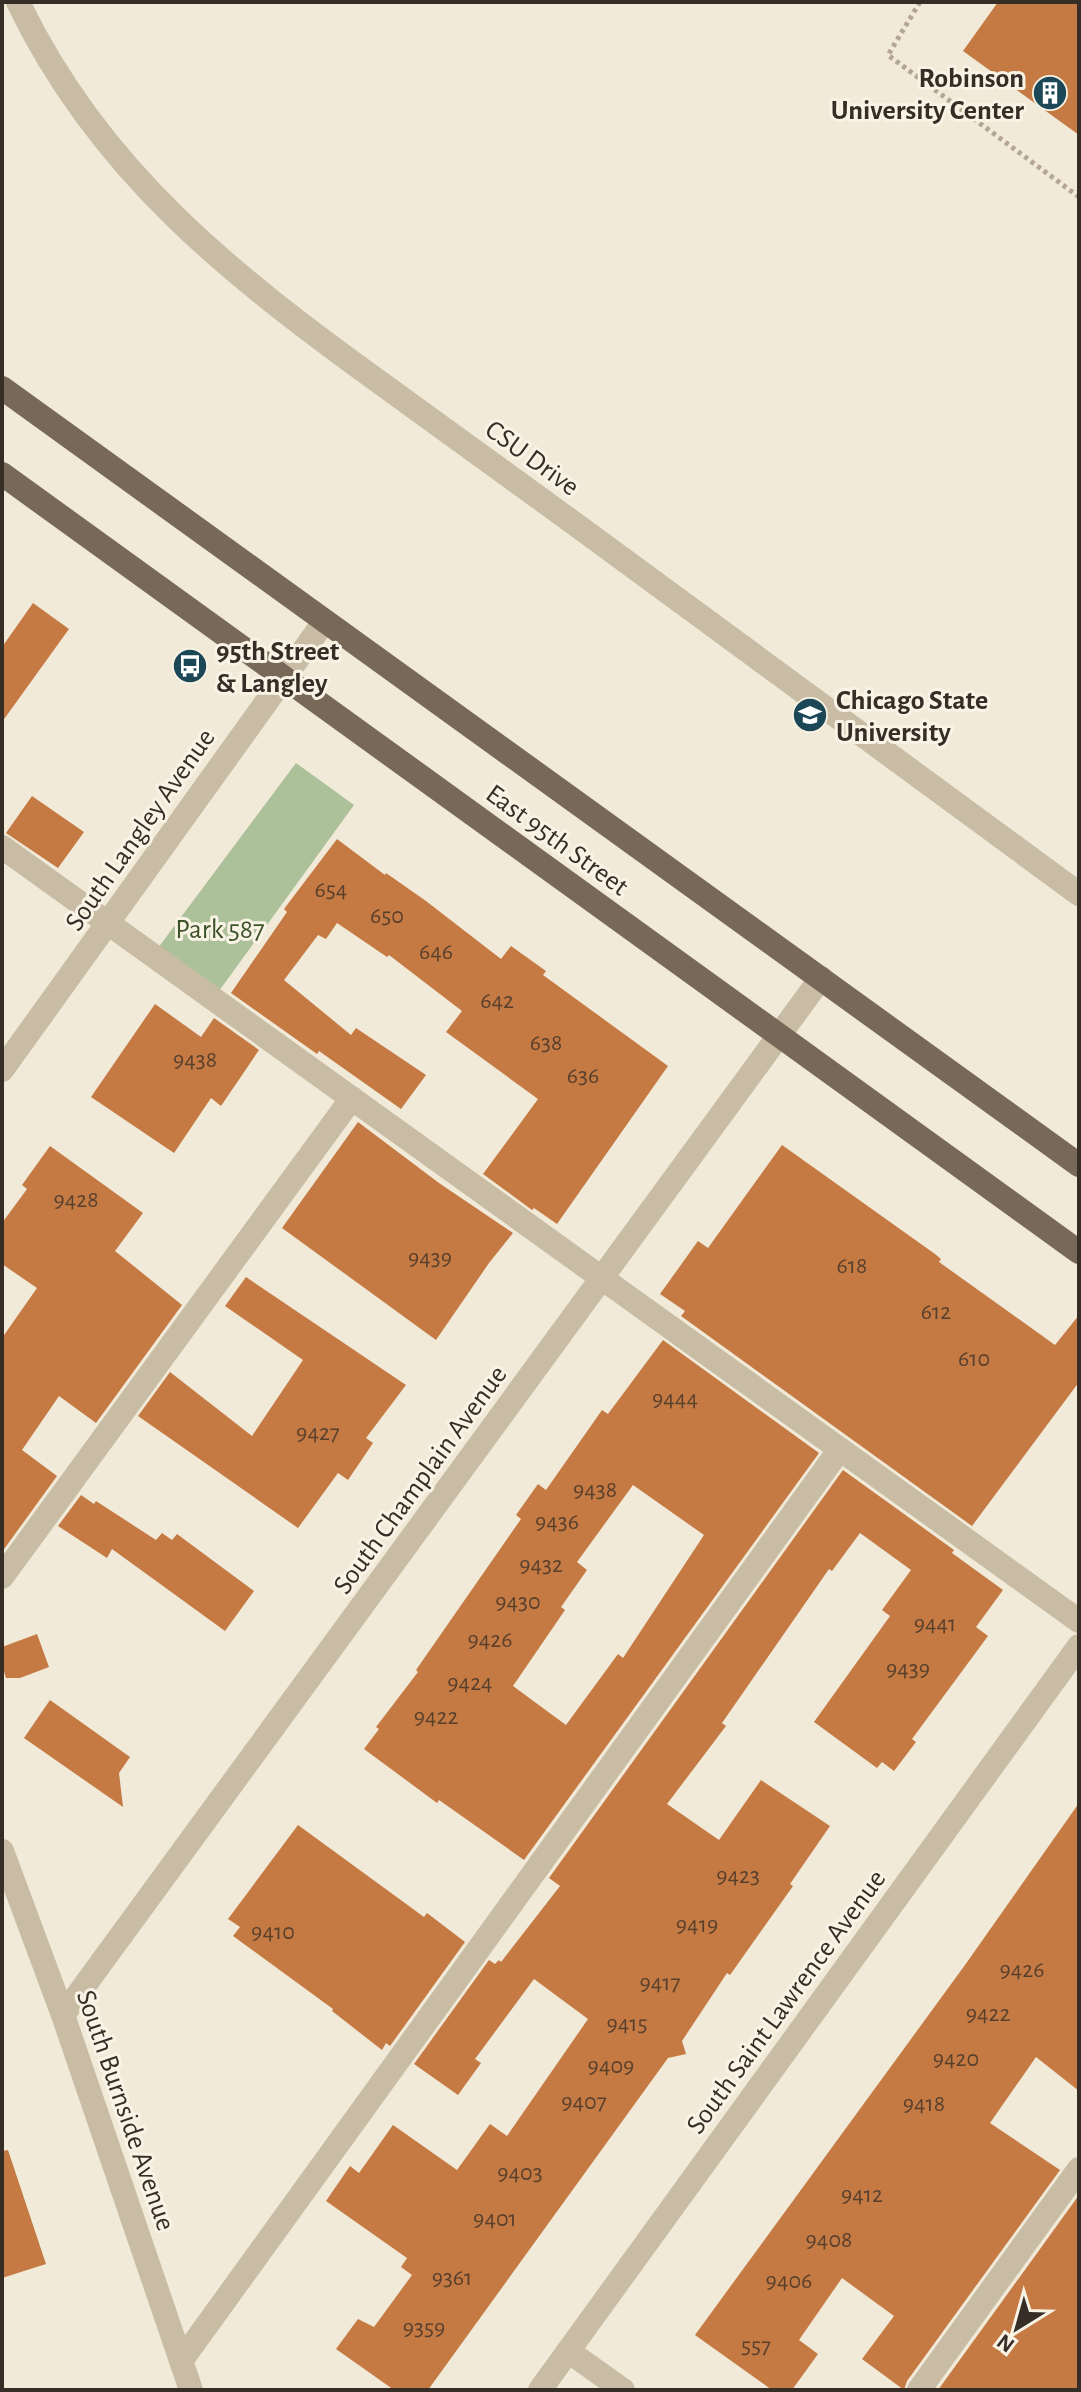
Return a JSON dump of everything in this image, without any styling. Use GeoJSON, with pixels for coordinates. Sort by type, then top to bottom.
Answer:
{"type":"FeatureCollection","features":[{"type":"Feature","properties":{"kind":"main road","name":"East 95th Street"},"geometry":{"type":"LineString","coordinates":[[2,388],[1079,1165]]}},
{"type":"Feature","properties":{"kind":"main road","name":"East 95th Street"},"geometry":{"type":"LineString","coordinates":[[2,474],[1079,1252]]}},
{"type":"Feature","properties":{"kind":"street","name":"CSU Drive"},"geometry":{"type":"LineString","coordinates":[[18,2],[36,38],[81,109],[141,184],[200,242],[308,330],[817,699],[1079,894]]}},
{"type":"Feature","properties":{"kind":"street","name":"South Langley Avenue"},"geometry":{"type":"LineString","coordinates":[[2,1070],[324,622]]}},
{"type":"Feature","properties":{"kind":"street"},"geometry":{"type":"LineString","coordinates":[[2,847],[1079,1621]]}},
{"type":"Feature","properties":{"kind":"street","name":"South Champlain Avenue"},"geometry":{"type":"LineString","coordinates":[[63,2015],[821,978]]}},
{"type":"Feature","properties":{"kind":"street"},"geometry":{"type":"LineString","coordinates":[[2,1577],[352,1098]]}},
{"type":"Feature","properties":{"kind":"street"},"geometry":{"type":"LineString","coordinates":[[181,2361],[840,1449]]}},
{"type":"Feature","properties":{"kind":"street","name":"South Saint Lawrence Avenue"},"geometry":{"type":"LineString","coordinates":[[540,2390],[1079,1646]]}},
{"type":"Feature","properties":{"kind":"street","name":"South Burnside Avenue"},"geometry":{"type":"LineString","coordinates":[[2,1851],[63,2015],[191,2390]]}},
{"type":"Feature","properties":{"kind":"street"},"geometry":{"type":"LineString","coordinates":[[919,2390],[1079,2169]]}},
{"type":"Feature","properties":{"kind":"street"},"geometry":{"type":"LineString","coordinates":[[568,2351],[623,2390]]}},
{"type":"Feature","properties":{"kind":"path"},"geometry":{"type":"LineString","coordinates":[[920,2],[888,55],[1079,197]]}},
{"type":"Feature","properties":{"kind":"green space","name":"Park 587"},"geometry":{"type":"Polygon","coordinates":[[[296,763],[354,805],[219,991],[158,948],[296,763]]]}},
{"type":"Feature","properties":{"kind":"building","name":"Robinson University Center"},"geometry":{"type":"Polygon","coordinates":[[[998,2],[1079,2],[1079,135],[963,51],[998,2]]]}},
{"type":"Feature","properties":{"kind":"building"},"geometry":{"type":"Polygon","coordinates":[[[33,603],[69,629],[2,722],[2,647],[33,603]]]}},
{"type":"Feature","properties":{"kind":"building"},"geometry":{"type":"Polygon","coordinates":[[[32,796],[84,832],[58,868],[6,833],[32,796]]]}},
{"type":"Feature","properties":{"kind":"building"},"geometry":{"type":"Polygon","coordinates":[[[337,839],[426,901],[501,959],[511,946],[546,971],[543,975],[668,1066],[557,1224],[483,1174],[538,1099],[446,1032],[462,1011],[389,955],[387,957],[337,923],[326,939],[318,935],[284,980],[351,1035],[356,1028],[426,1075],[401,1109],[231,993],[287,912],[284,909],[337,839]]]}},
{"type":"Feature","properties":{"kind":"building"},"geometry":{"type":"Polygon","coordinates":[[[155,1004],[201,1037],[214,1018],[259,1050],[221,1106],[211,1098],[174,1153],[91,1097],[155,1004]]]}},
{"type":"Feature","properties":{"kind":"building"},"geometry":{"type":"Polygon","coordinates":[[[358,1122],[439,1183],[513,1233],[436,1340],[282,1228],[358,1122]]]}},
{"type":"Feature","properties":{"kind":"building"},"geometry":{"type":"Polygon","coordinates":[[[782,1145],[935,1254],[941,1259],[939,1262],[1055,1345],[1079,1315],[1079,1382],[972,1526],[681,1316],[685,1311],[660,1294],[698,1241],[708,1248],[782,1145]]]}},
{"type":"Feature","properties":{"kind":"building"},"geometry":{"type":"Polygon","coordinates":[[[50,1146],[143,1213],[115,1251],[182,1305],[96,1423],[59,1396],[22,1450],[57,1476],[2,1552],[2,1338],[37,1288],[2,1264],[2,1223],[27,1189],[22,1185],[50,1146]]]}},
{"type":"Feature","properties":{"kind":"building"},"geometry":{"type":"Polygon","coordinates":[[[246,1277],[406,1385],[366,1438],[373,1443],[348,1480],[338,1473],[298,1528],[138,1416],[170,1372],[252,1436],[303,1360],[225,1306],[246,1277]]]}},
{"type":"Feature","properties":{"kind":"building"},"geometry":{"type":"Polygon","coordinates":[[[663,1340],[819,1453],[524,1860],[439,1800],[437,1803],[364,1749],[379,1729],[376,1727],[418,1672],[416,1670],[521,1519],[516,1515],[538,1484],[546,1490],[602,1410],[608,1414],[663,1340]],[[633,1485],[577,1562],[587,1570],[561,1607],[565,1610],[513,1686],[566,1725],[618,1654],[623,1658],[704,1535],[633,1485]]]}},
{"type":"Feature","properties":{"kind":"building"},"geometry":{"type":"Polygon","coordinates":[[[843,1470],[954,1550],[952,1553],[1003,1590],[976,1627],[988,1636],[912,1739],[916,1742],[894,1771],[882,1762],[877,1768],[814,1722],[890,1616],[882,1610],[911,1570],[860,1533],[832,1571],[829,1569],[722,1723],[726,1726],[667,1804],[719,1840],[761,1780],[830,1826],[790,1884],[793,1886],[730,1975],[727,1973],[682,2041],[686,2054],[668,2058],[428,2390],[394,2390],[336,2349],[358,2319],[374,2327],[412,2275],[401,2267],[407,2258],[326,2201],[350,2166],[359,2173],[393,2125],[457,2170],[490,2124],[507,2136],[588,2019],[534,1979],[475,2059],[481,2063],[458,2095],[414,2064],[489,1960],[495,1964],[499,1960],[501,1962],[560,1886],[549,1878],[843,1470]]]}},
{"type":"Feature","properties":{"kind":"building"},"geometry":{"type":"Polygon","coordinates":[[[81,1495],[94,1504],[96,1501],[156,1540],[162,1533],[172,1540],[177,1534],[254,1591],[225,1631],[112,1549],[107,1558],[58,1526],[81,1495]]]}},
{"type":"Feature","properties":{"kind":"building"},"geometry":{"type":"Polygon","coordinates":[[[37,1634],[49,1667],[20,1678],[6,1678],[2,1647],[37,1634]]]}},
{"type":"Feature","properties":{"kind":"building"},"geometry":{"type":"Polygon","coordinates":[[[50,1700],[130,1757],[119,1773],[123,1807],[24,1738],[50,1700]]]}},
{"type":"Feature","properties":{"kind":"building"},"geometry":{"type":"Polygon","coordinates":[[[1079,1803],[1079,2091],[1036,2057],[990,2123],[1060,2170],[907,2381],[904,2390],[862,2359],[894,2316],[842,2278],[799,2340],[818,2354],[792,2390],[772,2390],[695,2335],[1079,1803]]]}},
{"type":"Feature","properties":{"kind":"building"},"geometry":{"type":"Polygon","coordinates":[[[298,1825],[424,1917],[427,1913],[465,1942],[390,2046],[386,2043],[382,2050],[333,2009],[233,1936],[240,1927],[228,1919],[298,1825]]]}},
{"type":"Feature","properties":{"kind":"building"},"geometry":{"type":"Polygon","coordinates":[[[8,2150],[46,2264],[2,2278],[2,2151],[8,2150]]]}},
{"type":"Feature","properties":{"kind":"building"},"geometry":{"type":"Polygon","coordinates":[[[1079,2195],[1079,2390],[938,2390],[1079,2195]]]}},
{"type":"Feature","properties":{"kind":"place","name":"Robinson University Center"},"geometry":{"type":"Point","coordinates":[1050,93]}},
{"type":"Feature","properties":{"kind":"place","name":"95th Street & Langley"},"geometry":{"type":"Point","coordinates":[190,666]}},
{"type":"Feature","properties":{"kind":"place","name":"Chicago State University"},"geometry":{"type":"Point","coordinates":[810,715]}}]}
